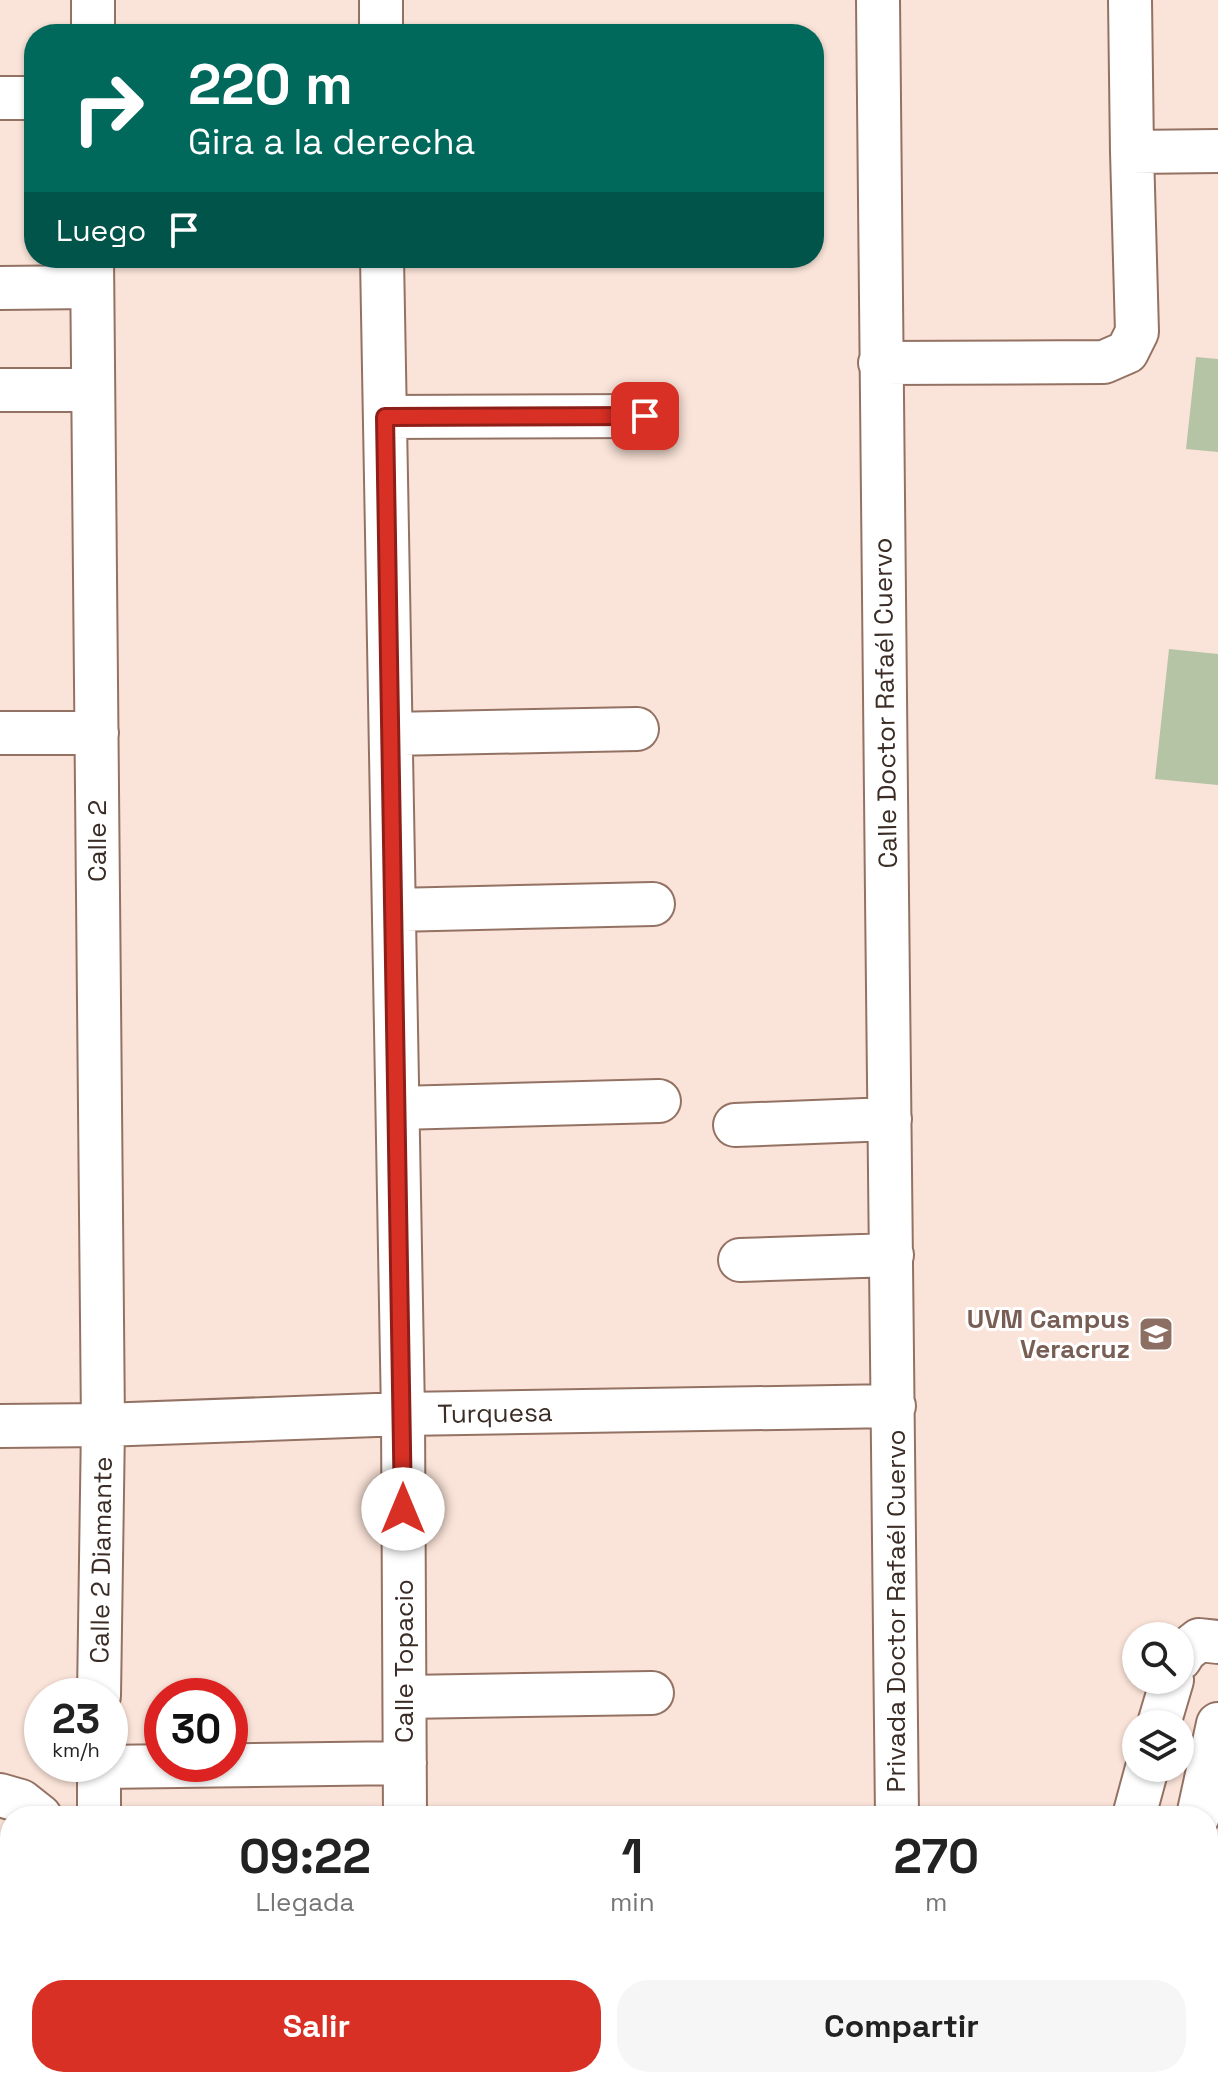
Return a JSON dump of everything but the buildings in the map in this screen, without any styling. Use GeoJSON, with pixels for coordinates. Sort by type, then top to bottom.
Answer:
{"type":"FeatureCollection","features":[{"type":"Feature","properties":{"kind":"street"},"geometry":{"type":"LineString","coordinates":[[93,0],[93,24]]}},
{"type":"Feature","properties":{"kind":"street"},"geometry":{"type":"LineString","coordinates":[[381,0],[381,24]]}},
{"type":"Feature","properties":{"kind":"street","name":"Calle Doctor Rafaél Cuervo"},"geometry":{"type":"LineString","coordinates":[[878,0],[894,1406]]}},
{"type":"Feature","properties":{"kind":"street"},"geometry":{"type":"LineString","coordinates":[[880,363],[1104,362],[1127,352],[1137,332],[1130,0]]}},
{"type":"Feature","properties":{"kind":"street"},"geometry":{"type":"LineString","coordinates":[[0,98],[24,98]]}},
{"type":"Feature","properties":{"kind":"street"},"geometry":{"type":"LineString","coordinates":[[1132,152],[1218,151]]}},
{"type":"Feature","properties":{"kind":"street","name":"Calle Topacio"},"geometry":{"type":"LineString","coordinates":[[382,268],[403,1414],[405,1806]]}},
{"type":"Feature","properties":{"kind":"street"},"geometry":{"type":"LineString","coordinates":[[0,288],[92,272]]}},
{"type":"Feature","properties":{"kind":"street","name":"Calle 2"},"geometry":{"type":"LineString","coordinates":[[92,272],[103,1425]]}},
{"type":"Feature","properties":{"kind":"street"},"geometry":{"type":"LineString","coordinates":[[0,390],[93,390]]}},
{"type":"Feature","properties":{"kind":"street"},"geometry":{"type":"LineString","coordinates":[[385,417],[645,416]]}},
{"type":"Feature","properties":{"kind":"street"},"geometry":{"type":"LineString","coordinates":[[391,734],[637,729]]}},
{"type":"Feature","properties":{"kind":"street"},"geometry":{"type":"LineString","coordinates":[[0,733],[97,733]]}},
{"type":"Feature","properties":{"kind":"street"},"geometry":{"type":"LineString","coordinates":[[394,910],[653,904]]}},
{"type":"Feature","properties":{"kind":"street"},"geometry":{"type":"LineString","coordinates":[[398,1108],[659,1101]]}},
{"type":"Feature","properties":{"kind":"street"},"geometry":{"type":"LineString","coordinates":[[735,1125],[890,1119]]}},
{"type":"Feature","properties":{"kind":"street"},"geometry":{"type":"LineString","coordinates":[[740,1260],[892,1255]]}},
{"type":"Feature","properties":{"kind":"street","name":"Turquesa"},"geometry":{"type":"LineString","coordinates":[[0,1426],[403,1414],[894,1406]]}},
{"type":"Feature","properties":{"kind":"street","name":"Privada Doctor Rafaél Cuervo"},"geometry":{"type":"LineString","coordinates":[[894,1406],[897,1806]]}},
{"type":"Feature","properties":{"kind":"street","name":"Calle 2 Diamante"},"geometry":{"type":"LineString","coordinates":[[99,1678],[103,1425]]}},
{"type":"Feature","properties":{"kind":"street"},"geometry":{"type":"LineString","coordinates":[[1194,1644],[1199,1640],[1218,1642]]}},
{"type":"Feature","properties":{"kind":"street"},"geometry":{"type":"LineString","coordinates":[[128,1756],[405,1733],[652,1693]]}},
{"type":"Feature","properties":{"kind":"street"},"geometry":{"type":"LineString","coordinates":[[1200,1806],[1218,1724]]}},
{"type":"Feature","properties":{"kind":"street"},"geometry":{"type":"LineString","coordinates":[[248,1739],[405,1733]]}},
{"type":"Feature","properties":{"kind":"street"},"geometry":{"type":"LineString","coordinates":[[100,1806],[101,1782]]}},
{"type":"Feature","properties":{"kind":"street"},"geometry":{"type":"LineString","coordinates":[[1137,1806],[1143,1782]]}},
{"type":"Feature","properties":{"kind":"street"},"geometry":{"type":"LineString","coordinates":[[0,1795],[27,1806]]}},
{"type":"Feature","properties":{"kind":"green space"},"geometry":{"type":"Polygon","coordinates":[[[1196,357],[1218,359],[1218,452],[1186,449],[1196,357]]]}},
{"type":"Feature","properties":{"kind":"green space"},"geometry":{"type":"Polygon","coordinates":[[[1169,649],[1218,654],[1218,785],[1155,779],[1169,649]]]}},
{"type":"Feature","properties":{"kind":"place","name":"UVM Campus Veracruz"},"geometry":{"type":"Point","coordinates":[1156,1334]}},
{"type":"Feature","properties":{"kind":"route"},"geometry":{"type":"LineString","coordinates":[[403,1509],[385,417],[645,416]]}}]}
